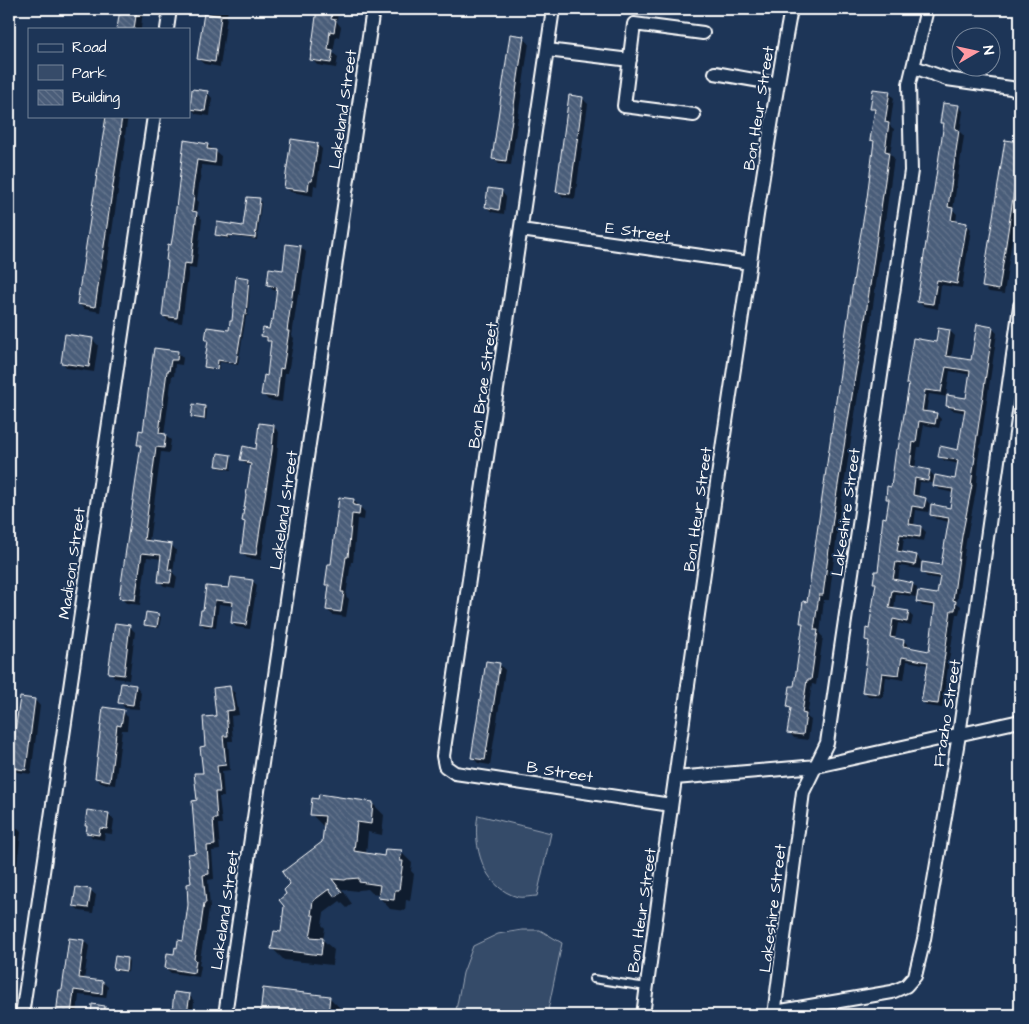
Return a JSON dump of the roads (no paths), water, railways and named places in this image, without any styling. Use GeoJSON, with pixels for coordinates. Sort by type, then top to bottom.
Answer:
{"type":"FeatureCollection","features":[{"type":"Feature","properties":{"kind":"street"},"geometry":{"type":"LineString","coordinates":[[167,28],[170,9]]}},
{"type":"Feature","properties":{"kind":"street","name":"Lakeland Street"},"geometry":{"type":"LineString","coordinates":[[225,1015],[374,9]]}},
{"type":"Feature","properties":{"kind":"street","name":"Bon Brae Street"},"geometry":{"type":"LineString","coordinates":[[445,766],[444,748],[553,9]]}},
{"type":"Feature","properties":{"kind":"street","name":"Bon Heur Street"},"geometry":{"type":"LineString","coordinates":[[643,1015],[700,595],[777,84],[791,9]]}},
{"type":"Feature","properties":{"kind":"street","name":"Lakeshire Street"},"geometry":{"type":"LineString","coordinates":[[774,1013],[803,792],[827,744],[905,222],[911,171],[909,84],[927,9]]}},
{"type":"Feature","properties":{"kind":"street"},"geometry":{"type":"LineString","coordinates":[[694,115],[624,106],[634,24],[703,33]]}},
{"type":"Feature","properties":{"kind":"street"},"geometry":{"type":"LineString","coordinates":[[547,50],[630,60]]}},
{"type":"Feature","properties":{"kind":"street"},"geometry":{"type":"LineString","coordinates":[[914,67],[946,79],[1011,88],[1020,92]]}},
{"type":"Feature","properties":{"kind":"street"},"geometry":{"type":"LineString","coordinates":[[715,73],[777,84]]}},
{"type":"Feature","properties":{"kind":"street","name":"Madison Street"},"geometry":{"type":"LineString","coordinates":[[22,1015],[154,118]]}},
{"type":"Feature","properties":{"kind":"street","name":"E Street"},"geometry":{"type":"LineString","coordinates":[[521,230],[750,263]]}},
{"type":"Feature","properties":{"kind":"street","name":"Frazho Street"},"geometry":{"type":"LineString","coordinates":[[774,1013],[892,992],[906,986],[915,976],[924,939],[960,735],[1020,306]]}},
{"type":"Feature","properties":{"kind":"street"},"geometry":{"type":"LineString","coordinates":[[675,778],[817,766],[1020,721]]}},
{"type":"Feature","properties":{"kind":"street","name":"B Street"},"geometry":{"type":"LineString","coordinates":[[445,766],[455,773],[466,775],[671,805]]}},
{"type":"Feature","properties":{"kind":"lane"},"geometry":{"type":"LineString","coordinates":[[593,979],[647,987]]}}]}
